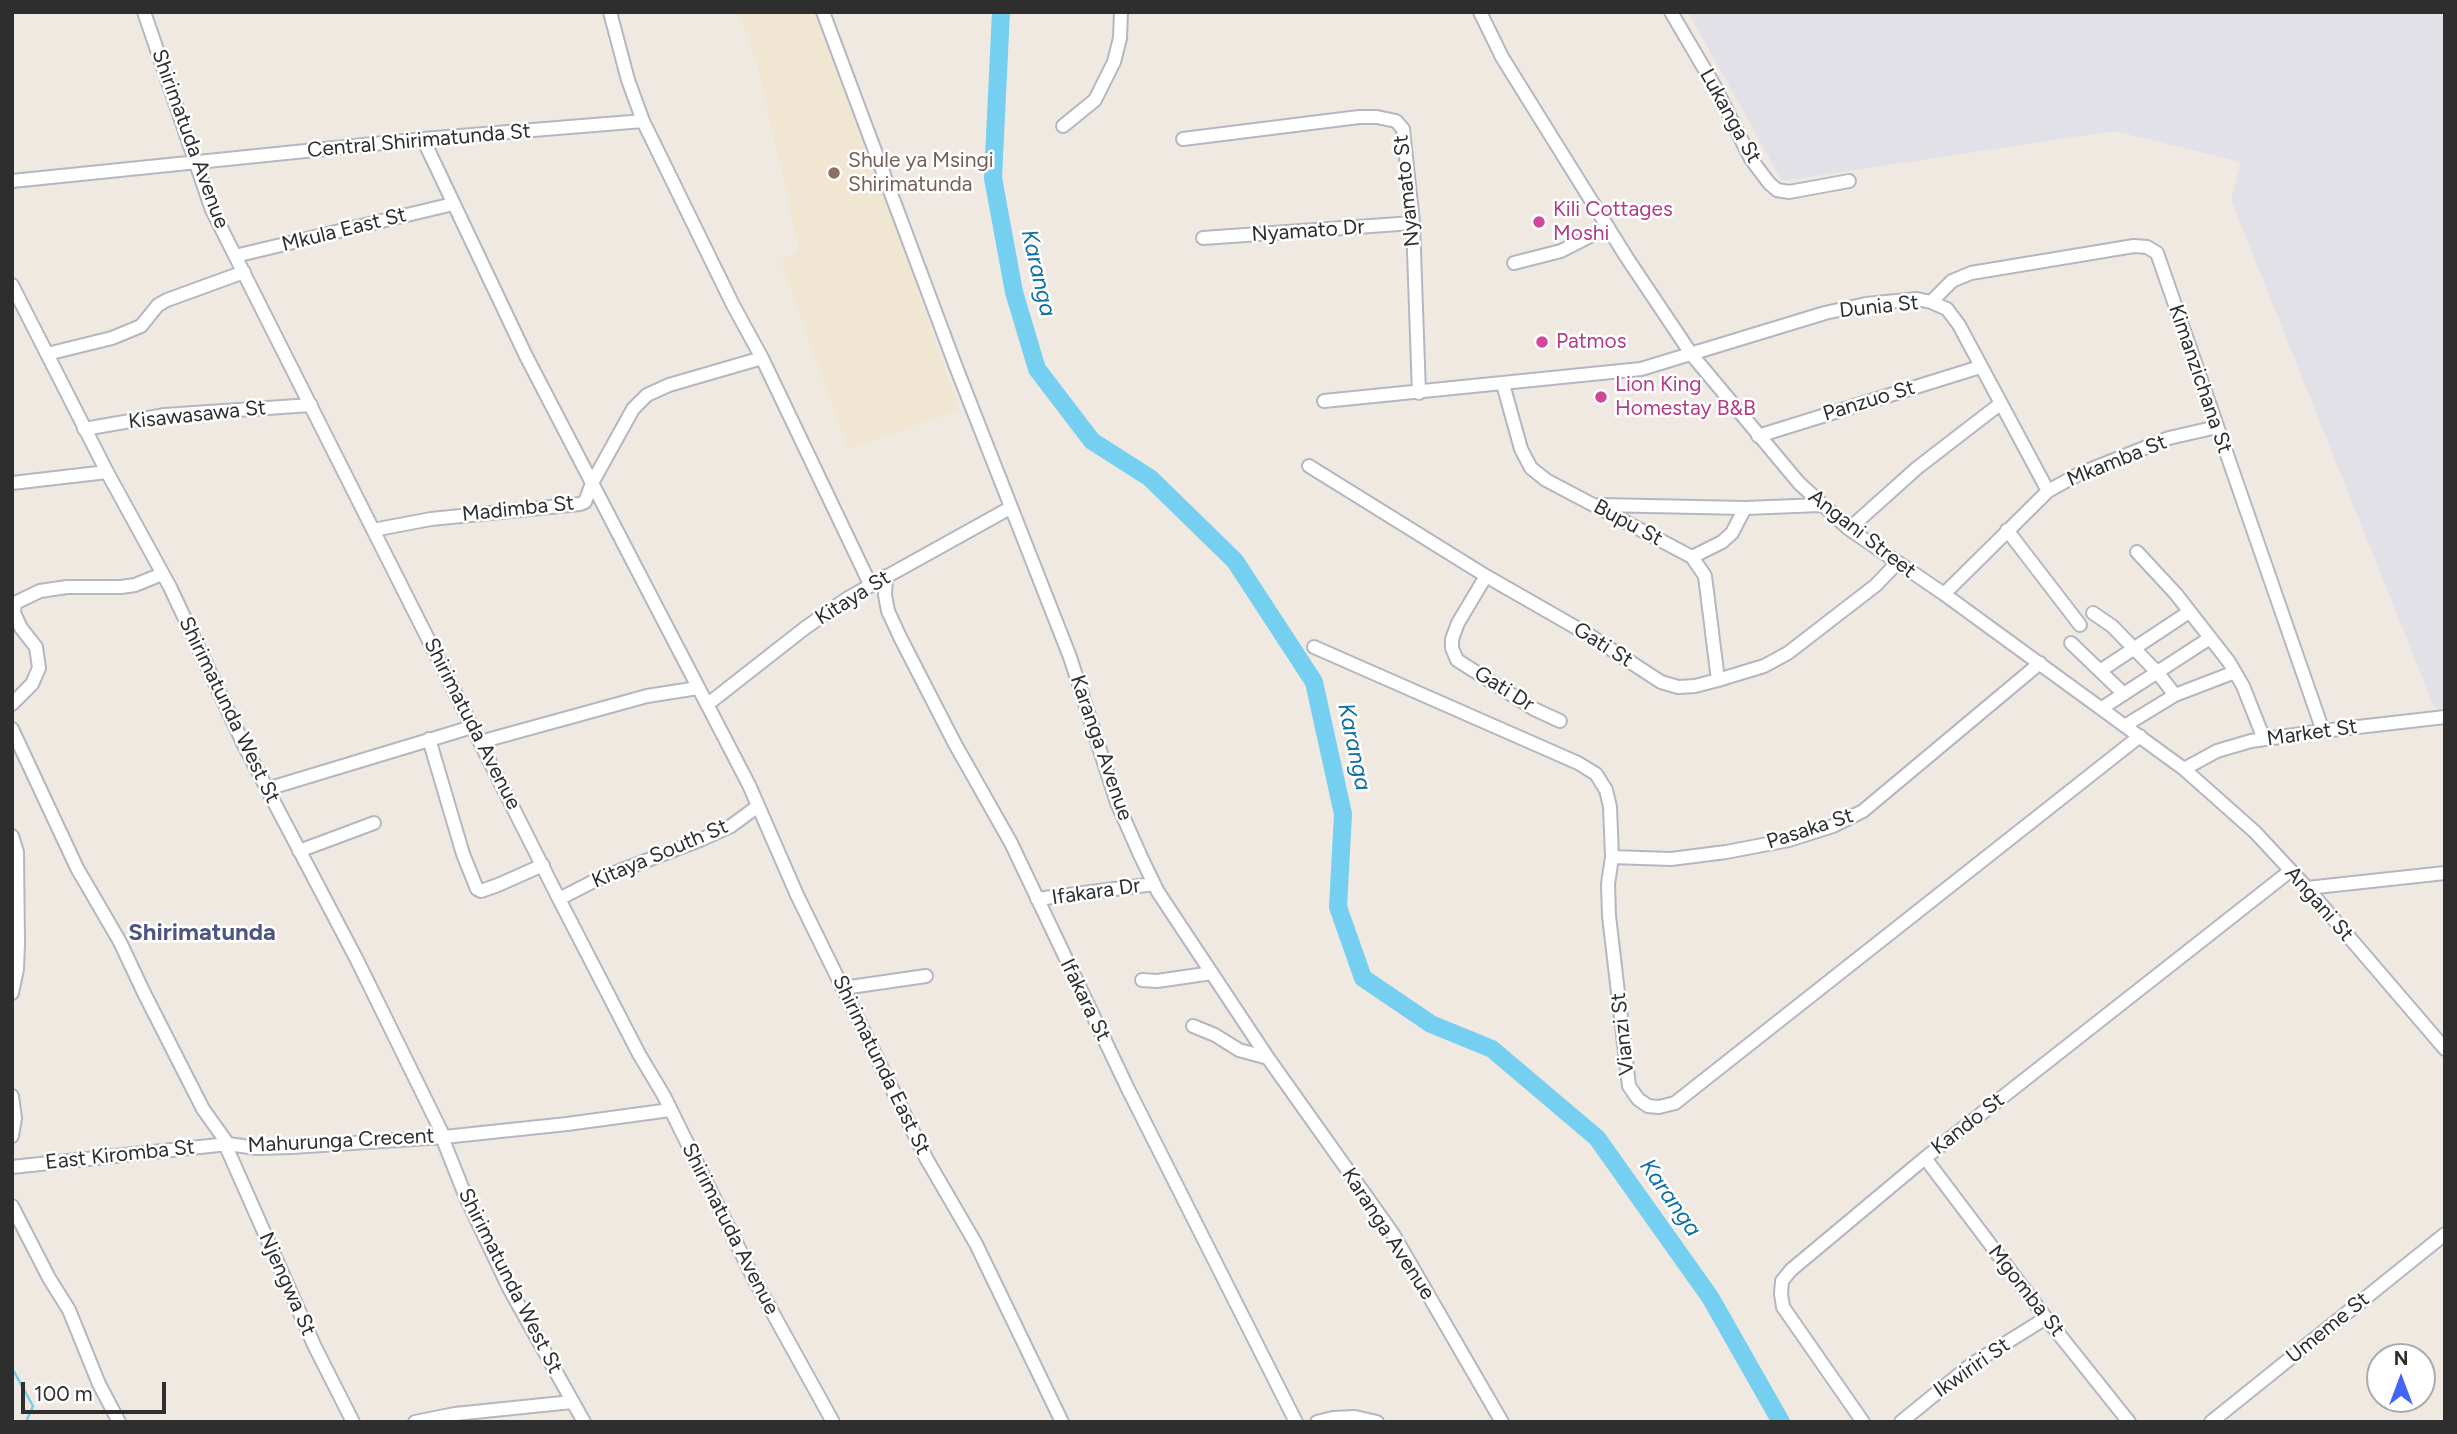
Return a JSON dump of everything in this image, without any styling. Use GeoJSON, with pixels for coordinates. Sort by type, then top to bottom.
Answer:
{"type":"FeatureCollection","features":[{"type":"Feature","properties":{"kind":"street","name":"Shirimatuda Avenue"},"geometry":{"type":"LineString","coordinates":[[144,12],[212,210],[755,1282],[833,1422]]}},
{"type":"Feature","properties":{"kind":"street"},"geometry":{"type":"LineString","coordinates":[[610,12],[628,80],[643,121],[762,358],[870,584]]}},
{"type":"Feature","properties":{"kind":"street","name":"Karanga Avenue"},"geometry":{"type":"LineString","coordinates":[[823,12],[1010,508],[1070,657],[1117,803],[1154,884],[1268,1058],[1393,1234],[1502,1422]]}},
{"type":"Feature","properties":{"kind":"street"},"geometry":{"type":"LineString","coordinates":[[1063,126],[1095,100],[1114,62],[1121,38],[1121,12]]}},
{"type":"Feature","properties":{"kind":"street","name":"Lukanga St"},"geometry":{"type":"LineString","coordinates":[[1671,12],[1715,87],[1751,159],[1769,183],[1777,190],[1788,192],[1849,181]]}},
{"type":"Feature","properties":{"kind":"street","name":"Angani Street"},"geometry":{"type":"LineString","coordinates":[[1483,13],[1502,57],[1692,355],[1798,483],[1849,529],[1944,594],[2184,769]]}},
{"type":"Feature","properties":{"kind":"street","name":"Nyamato St"},"geometry":{"type":"LineString","coordinates":[[1183,139],[1359,117],[1396,121],[1404,129],[1413,223],[1419,393]]}},
{"type":"Feature","properties":{"kind":"street","name":"Central Shirimatunda St"},"geometry":{"type":"LineString","coordinates":[[12,181],[423,139],[643,121]]}},
{"type":"Feature","properties":{"kind":"street","name":"Shirimatunda East St"},"geometry":{"type":"LineString","coordinates":[[423,139],[526,356],[708,704],[758,806],[797,895],[926,1158],[976,1244],[1062,1422]]}},
{"type":"Feature","properties":{"kind":"street","name":"Mkula East St"},"geometry":{"type":"LineString","coordinates":[[235,256],[453,204]]}},
{"type":"Feature","properties":{"kind":"street","name":"Nyamato Dr"},"geometry":{"type":"LineString","coordinates":[[1203,238],[1413,223]]}},
{"type":"Feature","properties":{"kind":"street"},"geometry":{"type":"LineString","coordinates":[[1514,263],[1562,251],[1608,227]]}},
{"type":"Feature","properties":{"kind":"street","name":"Kimanzichana St"},"geometry":{"type":"LineString","coordinates":[[1931,302],[1952,281],[1971,273],[2134,246],[2147,247],[2157,253],[2323,731]]}},
{"type":"Feature","properties":{"kind":"street"},"geometry":{"type":"LineString","coordinates":[[47,354],[112,338],[141,326],[158,304],[244,272]]}},
{"type":"Feature","properties":{"kind":"street","name":"Shirimatunda West St"},"geometry":{"type":"LineString","coordinates":[[12,285],[84,429],[162,574],[267,789],[357,960],[443,1137],[465,1195],[509,1288],[584,1422]]}},
{"type":"Feature","properties":{"kind":"street","name":"Dunia St"},"geometry":{"type":"LineString","coordinates":[[1692,355],[1846,308],[1907,299],[1931,302],[1947,309],[1959,325],[2048,491]]}},
{"type":"Feature","properties":{"kind":"street"},"geometry":{"type":"LineString","coordinates":[[1324,401],[1641,369],[1692,355]]}},
{"type":"Feature","properties":{"kind":"street","name":"Madimba St"},"geometry":{"type":"LineString","coordinates":[[373,530],[431,519],[585,502],[592,483],[633,409],[647,394],[762,358]]}},
{"type":"Feature","properties":{"kind":"street","name":"Panzuo St"},"geometry":{"type":"LineString","coordinates":[[1758,436],[1980,367]]}},
{"type":"Feature","properties":{"kind":"street","name":"Bupu St"},"geometry":{"type":"LineString","coordinates":[[1503,384],[1521,449],[1531,468],[1546,480],[1692,557]]}},
{"type":"Feature","properties":{"kind":"street"},"geometry":{"type":"LineString","coordinates":[[1849,529],[1917,468],[2000,404]]}},
{"type":"Feature","properties":{"kind":"street","name":"Kisawasawa St"},"geometry":{"type":"LineString","coordinates":[[84,429],[178,414],[311,405]]}},
{"type":"Feature","properties":{"kind":"street","name":"Mkamba St"},"geometry":{"type":"LineString","coordinates":[[1944,594],[2048,491],[2079,474],[2169,438],[2217,427]]}},
{"type":"Feature","properties":{"kind":"street","name":"Gati St"},"geometry":{"type":"LineString","coordinates":[[1309,466],[1486,576],[1589,635],[1661,682],[1678,687],[1695,686],[1764,666],[1788,653],[1876,584],[1897,564]]}},
{"type":"Feature","properties":{"kind":"street"},"geometry":{"type":"LineString","coordinates":[[12,483],[107,472]]}},
{"type":"Feature","properties":{"kind":"street"},"geometry":{"type":"LineString","coordinates":[[1596,505],[1745,508],[1821,505]]}},
{"type":"Feature","properties":{"kind":"street","name":"Kitaya St"},"geometry":{"type":"LineString","coordinates":[[708,704],[805,628],[870,584],[1010,508]]}},
{"type":"Feature","properties":{"kind":"street"},"geometry":{"type":"LineString","coordinates":[[1718,680],[1705,576],[1692,557],[1722,542],[1732,533],[1745,508]]}},
{"type":"Feature","properties":{"kind":"street"},"geometry":{"type":"LineString","coordinates":[[2007,530],[2080,625]]}},
{"type":"Feature","properties":{"kind":"street"},"geometry":{"type":"LineString","coordinates":[[2137,552],[2189,612],[2235,672],[2264,739]]}},
{"type":"Feature","properties":{"kind":"street"},"geometry":{"type":"LineString","coordinates":[[12,704],[33,684],[39,668],[36,647],[21,628],[14,613],[15,603],[40,592],[67,587],[135,585],[162,574]]}},
{"type":"Feature","properties":{"kind":"street","name":"Ifakara St"},"geometry":{"type":"LineString","coordinates":[[887,576],[885,594],[888,611],[900,637],[1011,844],[1128,1089],[1296,1422]]}},
{"type":"Feature","properties":{"kind":"street","name":"Gati Dr"},"geometry":{"type":"LineString","coordinates":[[1486,576],[1458,623],[1452,639],[1457,660],[1534,709],[1560,721]]}},
{"type":"Feature","properties":{"kind":"street"},"geometry":{"type":"LineString","coordinates":[[2100,671],[2189,612]]}},
{"type":"Feature","properties":{"kind":"street"},"geometry":{"type":"LineString","coordinates":[[2093,613],[2112,626],[2157,672],[2175,695]]}},
{"type":"Feature","properties":{"kind":"street"},"geometry":{"type":"LineString","coordinates":[[2102,708],[2210,638]]}},
{"type":"Feature","properties":{"kind":"street"},"geometry":{"type":"LineString","coordinates":[[2071,643],[2124,694]]}},
{"type":"Feature","properties":{"kind":"street","name":"Vianzi St"},"geometry":{"type":"LineString","coordinates":[[1314,647],[1578,763],[1596,774],[1606,790],[1609,807],[1612,858],[1608,884],[1609,916],[1629,1086],[1638,1100],[1648,1106],[1659,1107],[1675,1103],[2140,736]]}},
{"type":"Feature","properties":{"kind":"street","name":"Pasaka St"},"geometry":{"type":"LineString","coordinates":[[1612,858],[1671,859],[1726,852],[1789,840],[1833,826],[1863,811],[2040,663]]}},
{"type":"Feature","properties":{"kind":"street"},"geometry":{"type":"LineString","coordinates":[[2126,725],[2175,695],[2235,672]]}},
{"type":"Feature","properties":{"kind":"street"},"geometry":{"type":"LineString","coordinates":[[480,742],[647,696],[698,688]]}},
{"type":"Feature","properties":{"kind":"street","name":"Market St"},"geometry":{"type":"LineString","coordinates":[[2184,769],[2217,751],[2264,739],[2445,717]]}},
{"type":"Feature","properties":{"kind":"street"},"geometry":{"type":"LineString","coordinates":[[267,789],[472,727]]}},
{"type":"Feature","properties":{"kind":"street","name":"Mahurunga Crecent"},"geometry":{"type":"LineString","coordinates":[[12,729],[17,751],[77,868],[120,942],[203,1110],[227,1144],[256,1148],[292,1147],[443,1137],[670,1110]]}},
{"type":"Feature","properties":{"kind":"street"},"geometry":{"type":"LineString","coordinates":[[429,739],[463,854],[477,890],[498,885],[543,865]]}},
{"type":"Feature","properties":{"kind":"street","name":"Angani St"},"geometry":{"type":"LineString","coordinates":[[2184,769],[2255,832],[2307,888],[2445,1049]]}},
{"type":"Feature","properties":{"kind":"street","name":"Kitaya South St"},"geometry":{"type":"LineString","coordinates":[[559,899],[596,880],[731,826],[758,806]]}},
{"type":"Feature","properties":{"kind":"street"},"geometry":{"type":"LineString","coordinates":[[299,851],[373,823]]}},
{"type":"Feature","properties":{"kind":"street"},"geometry":{"type":"LineString","coordinates":[[12,836],[17,852],[18,944],[12,993]]}},
{"type":"Feature","properties":{"kind":"street","name":"Kando St"},"geometry":{"type":"LineString","coordinates":[[1863,1422],[1783,1307],[1782,1281],[1791,1270],[1925,1158],[2290,871]]}},
{"type":"Feature","properties":{"kind":"street"},"geometry":{"type":"LineString","coordinates":[[2307,888],[2445,873]]}},
{"type":"Feature","properties":{"kind":"street","name":"Ifakara Dr"},"geometry":{"type":"LineString","coordinates":[[1037,899],[1154,884]]}},
{"type":"Feature","properties":{"kind":"street"},"geometry":{"type":"LineString","coordinates":[[1142,980],[1157,981],[1212,972]]}},
{"type":"Feature","properties":{"kind":"street"},"geometry":{"type":"LineString","coordinates":[[843,988],[926,976]]}},
{"type":"Feature","properties":{"kind":"street"},"geometry":{"type":"LineString","coordinates":[[1193,1026],[1215,1035],[1239,1050],[1268,1058]]}},
{"type":"Feature","properties":{"kind":"street"},"geometry":{"type":"LineString","coordinates":[[12,1096],[15,1118],[12,1136]]}},
{"type":"Feature","properties":{"kind":"street","name":"East Kiromba St"},"geometry":{"type":"LineString","coordinates":[[12,1167],[227,1144]]}},
{"type":"Feature","properties":{"kind":"street","name":"Njengwa St"},"geometry":{"type":"LineString","coordinates":[[227,1144],[315,1347],[353,1422]]}},
{"type":"Feature","properties":{"kind":"street","name":"Mgomba St"},"geometry":{"type":"LineString","coordinates":[[1925,1158],[2129,1422]]}},
{"type":"Feature","properties":{"kind":"street"},"geometry":{"type":"LineString","coordinates":[[12,1206],[49,1278],[69,1310],[99,1384],[119,1422]]}},
{"type":"Feature","properties":{"kind":"street","name":"Umeme St"},"geometry":{"type":"LineString","coordinates":[[2211,1422],[2445,1234]]}},
{"type":"Feature","properties":{"kind":"street","name":"Ikwiriri St"},"geometry":{"type":"LineString","coordinates":[[1901,1422],[1972,1364],[2046,1318]]}},
{"type":"Feature","properties":{"kind":"street"},"geometry":{"type":"LineString","coordinates":[[415,1422],[455,1414],[572,1402]]}},
{"type":"Feature","properties":{"kind":"street"},"geometry":{"type":"LineString","coordinates":[[1317,1422],[1355,1417],[1377,1422]]}},
{"type":"Feature","properties":{"kind":"shaded area"},"geometry":{"type":"Polygon","coordinates":[[[738,12],[816,12],[865,137],[959,410],[848,449],[781,262],[799,248],[757,64],[738,12]]]}},
{"type":"Feature","properties":{"kind":"shaded area"},"geometry":{"type":"Polygon","coordinates":[[[1688,12],[2445,12],[2445,708],[2435,709],[2231,200],[2241,162],[2114,131],[1782,181],[1688,12]]]}},
{"type":"Feature","properties":{"kind":"waterway","name":"Karanga"},"geometry":{"type":"LineString","coordinates":[[1001,12],[993,178],[1014,292],[1037,369],[1092,441],[1150,478],[1235,561],[1314,682],[1343,814],[1338,907],[1363,978],[1431,1024],[1492,1049],[1597,1138],[1710,1297],[1781,1422]]}},
{"type":"Feature","properties":{"kind":"waterway"},"geometry":{"type":"LineString","coordinates":[[12,1368],[33,1406],[26,1422]]}},
{"type":"Feature","properties":{"kind":"place","name":"Shule ya Msingi Shirimatunda"},"geometry":{"type":"Point","coordinates":[834,173]}},
{"type":"Feature","properties":{"kind":"place","name":"Kili Cottages Moshi"},"geometry":{"type":"Point","coordinates":[1539,222]}},
{"type":"Feature","properties":{"kind":"place","name":"Patmos"},"geometry":{"type":"Point","coordinates":[1542,342]}},
{"type":"Feature","properties":{"kind":"place","name":"Lion King Homestay B&B"},"geometry":{"type":"Point","coordinates":[1601,397]}},
{"type":"Feature","properties":{"kind":"district","name":"Shirimatunda"},"geometry":{"type":"Point","coordinates":[202,933]}}]}
